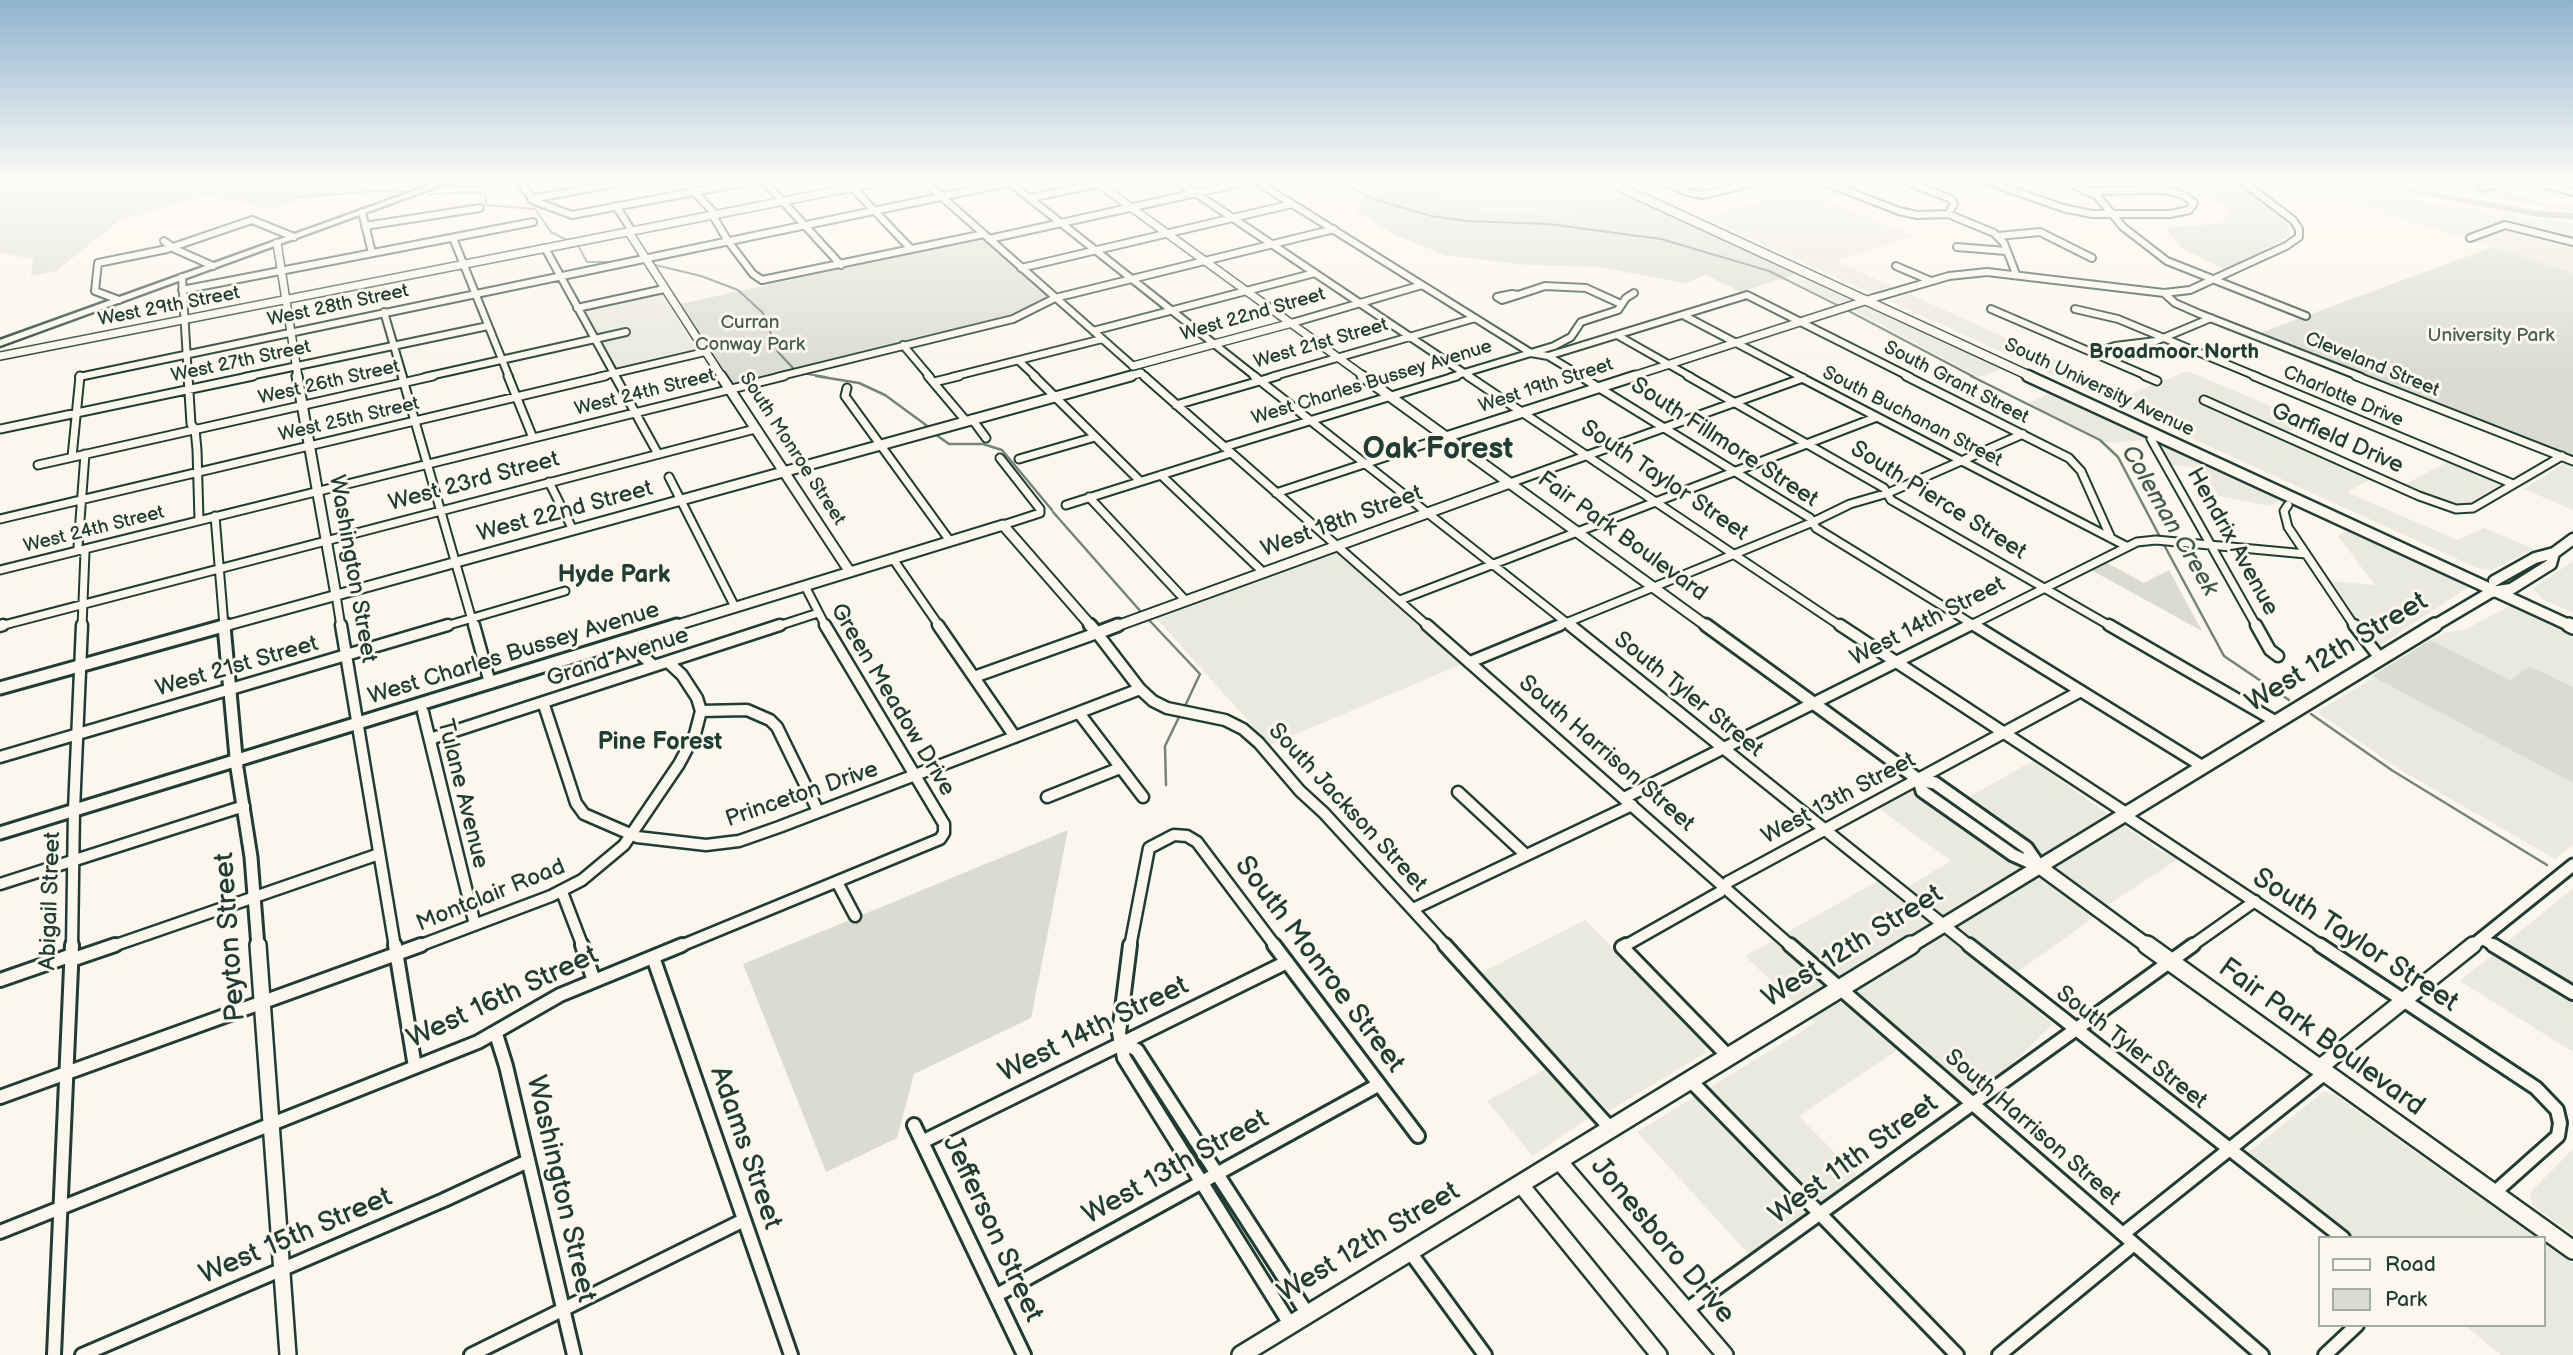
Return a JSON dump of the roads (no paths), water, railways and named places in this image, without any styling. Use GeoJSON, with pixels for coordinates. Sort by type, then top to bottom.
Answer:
{"type":"FeatureCollection","features":[{"type":"Feature","properties":{"kind":"main road"},"geometry":{"type":"LineString","coordinates":[[3,340],[271,245]]}},
{"type":"Feature","properties":{"kind":"main road","name":"South University Avenue"},"geometry":{"type":"LineString","coordinates":[[1755,245],[2495,585],[2573,627]]}},
{"type":"Feature","properties":{"kind":"main road","name":"West 12th Street"},"geometry":{"type":"LineString","coordinates":[[1247,1353],[1307,1313],[1521,1185],[2380,658],[2535,558],[2554,553],[2573,539]]}},
{"type":"Feature","properties":{"kind":"main road","name":"West 12th Street"},"geometry":{"type":"LineString","coordinates":[[2511,589],[2551,564],[2554,553]]}},
{"type":"Feature","properties":{"kind":"main road","name":"South University Avenue"},"geometry":{"type":"LineString","coordinates":[[2495,585],[2511,589],[2573,618]]}},
{"type":"Feature","properties":{"kind":"main road","name":"Fair Park Boulevard"},"geometry":{"type":"LineString","coordinates":[[2040,867],[2573,1250]]}},
{"type":"Feature","properties":{"kind":"street"},"geometry":{"type":"LineString","coordinates":[[119,300],[95,290],[97,264],[177,245]]}},
{"type":"Feature","properties":{"kind":"street","name":"Washington Street"},"geometry":{"type":"LineString","coordinates":[[277,245],[415,1067]]}},
{"type":"Feature","properties":{"kind":"street"},"geometry":{"type":"LineString","coordinates":[[370,245],[372,253]]}},
{"type":"Feature","properties":{"kind":"street"},"geometry":{"type":"LineString","coordinates":[[182,289],[414,245]]}},
{"type":"Feature","properties":{"kind":"street"},"geometry":{"type":"LineString","coordinates":[[456,245],[533,438]]}},
{"type":"Feature","properties":{"kind":"street","name":"West 29th Street"},"geometry":{"type":"LineString","coordinates":[[0,356],[559,245]]}},
{"type":"Feature","properties":{"kind":"street","name":"South Monroe Street"},"geometry":{"type":"LineString","coordinates":[[637,245],[850,572]]}},
{"type":"Feature","properties":{"kind":"street","name":"West 28th Street"},"geometry":{"type":"LineString","coordinates":[[75,414],[79,376],[707,245]]}},
{"type":"Feature","properties":{"kind":"street"},"geometry":{"type":"LineString","coordinates":[[731,245],[753,274],[765,281],[929,245]]}},
{"type":"Feature","properties":{"kind":"street"},"geometry":{"type":"LineString","coordinates":[[823,245],[841,265]]}},
{"type":"Feature","properties":{"kind":"street"},"geometry":{"type":"LineString","coordinates":[[907,245],[911,249]]}},
{"type":"Feature","properties":{"kind":"street","name":"South Harrison Street"},"geometry":{"type":"LineString","coordinates":[[996,245],[1839,988],[2262,1355]]}},
{"type":"Feature","properties":{"kind":"street","name":"South Tyler Street"},"geometry":{"type":"LineString","coordinates":[[1089,245],[1724,747],[2073,1029],[2340,1236]]}},
{"type":"Feature","properties":{"kind":"street"},"geometry":{"type":"LineString","coordinates":[[1021,268],[1115,245]]}},
{"type":"Feature","properties":{"kind":"street","name":"Fair Park Boulevard"},"geometry":{"type":"LineString","coordinates":[[1183,245],[1919,780],[1923,791],[2013,855],[2040,867]]}},
{"type":"Feature","properties":{"kind":"street","name":"West 24th Street"},"geometry":{"type":"LineString","coordinates":[[0,570],[1020,317],[1055,298],[1267,245]]}},
{"type":"Feature","properties":{"kind":"street","name":"South Taylor Street"},"geometry":{"type":"LineString","coordinates":[[1274,245],[2002,734],[2536,1088],[2557,1110],[2560,1123],[2558,1136],[2494,1194]]}},
{"type":"Feature","properties":{"kind":"street","name":"South Fillmore Street"},"geometry":{"type":"LineString","coordinates":[[1360,245],[1531,353],[1548,356],[1810,518],[1815,528],[2202,766]]}},
{"type":"Feature","properties":{"kind":"street"},"geometry":{"type":"LineString","coordinates":[[2003,245],[2016,274]]}},
{"type":"Feature","properties":{"kind":"street"},"geometry":{"type":"LineString","coordinates":[[2066,245],[2092,258]]}},
{"type":"Feature","properties":{"kind":"street"},"geometry":{"type":"LineString","coordinates":[[2145,245],[2159,256],[2211,281],[2306,316]]}},
{"type":"Feature","properties":{"kind":"street"},"geometry":{"type":"LineString","coordinates":[[2138,289],[2181,306],[2180,298],[2190,290],[2283,245]]}},
{"type":"Feature","properties":{"kind":"street"},"geometry":{"type":"LineString","coordinates":[[172,247],[213,266]]}},
{"type":"Feature","properties":{"kind":"street"},"geometry":{"type":"LineString","coordinates":[[1958,247],[2006,251]]}},
{"type":"Feature","properties":{"kind":"street"},"geometry":{"type":"LineString","coordinates":[[545,248],[657,454]]}},
{"type":"Feature","properties":{"kind":"street"},"geometry":{"type":"LineString","coordinates":[[1896,266],[1931,281]]}},
{"type":"Feature","properties":{"kind":"street"},"geometry":{"type":"LineString","coordinates":[[1093,331],[1315,273]]}},
{"type":"Feature","properties":{"kind":"street"},"geometry":{"type":"LineString","coordinates":[[1871,299],[1931,281],[1970,273],[2016,274],[2164,293],[2190,290]]}},
{"type":"Feature","properties":{"kind":"street"},"geometry":{"type":"LineString","coordinates":[[181,277],[191,424],[195,429],[199,520]]}},
{"type":"Feature","properties":{"kind":"street","name":"West 22nd Street"},"geometry":{"type":"LineString","coordinates":[[1133,366],[1422,285]]}},
{"type":"Feature","properties":{"kind":"street"},"geometry":{"type":"LineString","coordinates":[[1518,295],[1541,287],[1586,288],[1621,304]]}},
{"type":"Feature","properties":{"kind":"street"},"geometry":{"type":"LineString","coordinates":[[577,308],[664,289]]}},
{"type":"Feature","properties":{"kind":"street","name":"West Charles Bussey Avenue"},"geometry":{"type":"LineString","coordinates":[[1066,505],[1161,475],[1310,420],[1551,347],[1572,337],[1581,322],[1617,310],[1634,293]]}},
{"type":"Feature","properties":{"kind":"street","name":"Cleveland Street"},"geometry":{"type":"LineString","coordinates":[[2164,293],[2181,306],[2573,461]]}},
{"type":"Feature","properties":{"kind":"street","name":"South Grant Street"},"geometry":{"type":"LineString","coordinates":[[1684,315],[1747,295],[2022,434],[2076,464],[2111,538]]}},
{"type":"Feature","properties":{"kind":"street","name":"West 19th Street"},"geometry":{"type":"LineString","coordinates":[[1276,493],[1871,299]]}},
{"type":"Feature","properties":{"kind":"street"},"geometry":{"type":"LineString","coordinates":[[1991,309],[2157,381]]}},
{"type":"Feature","properties":{"kind":"street","name":"Charlotte Drive"},"geometry":{"type":"LineString","coordinates":[[2075,309],[2110,316],[2513,484]]}},
{"type":"Feature","properties":{"kind":"street"},"geometry":{"type":"LineString","coordinates":[[384,312],[490,683]]}},
{"type":"Feature","properties":{"kind":"street"},"geometry":{"type":"LineString","coordinates":[[1548,356],[1684,315]]}},
{"type":"Feature","properties":{"kind":"street","name":"South Buchanan Street"},"geometry":{"type":"LineString","coordinates":[[1684,315],[2126,546]]}},
{"type":"Feature","properties":{"kind":"street","name":"West 21st Street"},"geometry":{"type":"LineString","coordinates":[[1176,405],[1475,318]]}},
{"type":"Feature","properties":{"kind":"street"},"geometry":{"type":"LineString","coordinates":[[2095,354],[2115,346],[2143,344],[2211,318]]}},
{"type":"Feature","properties":{"kind":"street","name":"West 27th Street"},"geometry":{"type":"LineString","coordinates":[[0,429],[488,326]]}},
{"type":"Feature","properties":{"kind":"street","name":"West 26th Street"},"geometry":{"type":"LineString","coordinates":[[38,465],[626,332]]}},
{"type":"Feature","properties":{"kind":"street","name":"South Pierce Street"},"geometry":{"type":"LineString","coordinates":[[1618,335],[1884,488],[1891,500],[2275,721]]}},
{"type":"Feature","properties":{"kind":"street"},"geometry":{"type":"LineString","coordinates":[[934,382],[1102,339]]}},
{"type":"Feature","properties":{"kind":"street"},"geometry":{"type":"LineString","coordinates":[[903,345],[986,438]]}},
{"type":"Feature","properties":{"kind":"street"},"geometry":{"type":"LineString","coordinates":[[1551,347],[1561,352]]}},
{"type":"Feature","properties":{"kind":"street","name":"West 25th Street"},"geometry":{"type":"LineString","coordinates":[[0,519],[705,352]]}},
{"type":"Feature","properties":{"kind":"street"},"geometry":{"type":"LineString","coordinates":[[1018,361],[1140,481]]}},
{"type":"Feature","properties":{"kind":"street","name":"West 22nd Street"},"geometry":{"type":"LineString","coordinates":[[0,688],[1141,373]]}},
{"type":"Feature","properties":{"kind":"street","name":"West 18th Street"},"geometry":{"type":"LineString","coordinates":[[974,677],[1803,378]]}},
{"type":"Feature","properties":{"kind":"street"},"geometry":{"type":"LineString","coordinates":[[846,388],[845,396],[950,541]]}},
{"type":"Feature","properties":{"kind":"street","name":"Garfield Drive"},"geometry":{"type":"LineString","coordinates":[[2204,400],[2368,474],[2456,509],[2473,508],[2513,484]]}},
{"type":"Feature","properties":{"kind":"street"},"geometry":{"type":"LineString","coordinates":[[72,457],[75,414]]}},
{"type":"Feature","properties":{"kind":"street"},"geometry":{"type":"LineString","coordinates":[[1400,600],[1877,417]]}},
{"type":"Feature","properties":{"kind":"street","name":"West 23rd Street"},"geometry":{"type":"LineString","coordinates":[[0,626],[755,429]]}},
{"type":"Feature","properties":{"kind":"street"},"geometry":{"type":"LineString","coordinates":[[1470,663],[1863,499],[1888,493],[2022,434]]}},
{"type":"Feature","properties":{"kind":"street"},"geometry":{"type":"LineString","coordinates":[[1019,459],[1095,437]]}},
{"type":"Feature","properties":{"kind":"street","name":"Hendrix Avenue"},"geometry":{"type":"LineString","coordinates":[[2157,442],[2270,650],[2278,656]]}},
{"type":"Feature","properties":{"kind":"street","name":"Abigail Street"},"geometry":{"type":"LineString","coordinates":[[54,1355],[67,1073],[85,552],[78,551],[85,454]]}},
{"type":"Feature","properties":{"kind":"street"},"geometry":{"type":"LineString","coordinates":[[2513,484],[2562,456]]}},
{"type":"Feature","properties":{"kind":"street","name":"West Charles Bussey Avenue"},"geometry":{"type":"LineString","coordinates":[[0,833],[1040,513],[1036,500],[1000,458]]}},
{"type":"Feature","properties":{"kind":"street"},"geometry":{"type":"LineString","coordinates":[[1161,475],[1264,573]]}},
{"type":"Feature","properties":{"kind":"street"},"geometry":{"type":"LineString","coordinates":[[669,477],[735,607]]}},
{"type":"Feature","properties":{"kind":"street"},"geometry":{"type":"LineString","coordinates":[[549,482],[573,530]]}},
{"type":"Feature","properties":{"kind":"street"},"geometry":{"type":"LineString","coordinates":[[1089,497],[1186,601]]}},
{"type":"Feature","properties":{"kind":"street"},"geometry":{"type":"LineString","coordinates":[[2288,505],[2284,511],[2286,521],[2360,636],[2380,658]]}},
{"type":"Feature","properties":{"kind":"street","name":"Peyton Street"},"geometry":{"type":"LineString","coordinates":[[215,516],[229,690],[254,898],[288,1355]]}},
{"type":"Feature","properties":{"kind":"street","name":"South Jackson Street"},"geometry":{"type":"LineString","coordinates":[[1003,525],[1097,633],[1140,688],[1159,705],[1225,720],[1252,736],[1300,791],[1324,813],[1413,909],[1610,1128]]}},
{"type":"Feature","properties":{"kind":"street","name":"West 14th Street"},"geometry":{"type":"LineString","coordinates":[[1413,909],[1526,855],[1724,747],[2126,546],[2144,540],[2156,540],[2306,554]]}},
{"type":"Feature","properties":{"kind":"street"},"geometry":{"type":"LineString","coordinates":[[893,559],[1015,737]]}},
{"type":"Feature","properties":{"kind":"street","name":"Green Meadow Drive"},"geometry":{"type":"LineString","coordinates":[[805,586],[818,613],[944,824],[944,833]]}},
{"type":"Feature","properties":{"kind":"street","name":"West 21st Street"},"geometry":{"type":"LineString","coordinates":[[0,757],[565,591]]}},
{"type":"Feature","properties":{"kind":"street","name":"Grand Avenue"},"geometry":{"type":"LineString","coordinates":[[430,739],[818,613]]}},
{"type":"Feature","properties":{"kind":"street"},"geometry":{"type":"LineString","coordinates":[[625,641],[654,666]]}},
{"type":"Feature","properties":{"kind":"street"},"geometry":{"type":"LineString","coordinates":[[668,662],[690,685],[701,710],[747,710],[770,720],[777,727],[818,811]]}},
{"type":"Feature","properties":{"kind":"street","name":"Princeton Drive"},"geometry":{"type":"LineString","coordinates":[[543,702],[580,810],[631,834],[694,845],[740,841],[1140,688]]}},
{"type":"Feature","properties":{"kind":"street","name":"West 13th Street"},"geometry":{"type":"LineString","coordinates":[[1728,1056],[1648,977],[1622,947],[1720,892],[1728,882],[2079,692]]}},
{"type":"Feature","properties":{"kind":"street","name":"Montclair Road"},"geometry":{"type":"LineString","coordinates":[[0,1097],[562,892],[603,865],[631,834],[688,749],[701,710]]}},
{"type":"Feature","properties":{"kind":"street","name":"Tulane Avenue"},"geometry":{"type":"LineString","coordinates":[[423,712],[475,925]]}},
{"type":"Feature","properties":{"kind":"street"},"geometry":{"type":"LineString","coordinates":[[1079,713],[1143,797]]}},
{"type":"Feature","properties":{"kind":"street"},"geometry":{"type":"LineString","coordinates":[[1047,797],[1120,768]]}},
{"type":"Feature","properties":{"kind":"street"},"geometry":{"type":"LineString","coordinates":[[1458,792],[1526,855]]}},
{"type":"Feature","properties":{"kind":"street"},"geometry":{"type":"LineString","coordinates":[[0,884],[244,806]]}},
{"type":"Feature","properties":{"kind":"street","name":"West 16th Street"},"geometry":{"type":"LineString","coordinates":[[0,1232],[496,1034],[560,995],[934,843],[944,833]]}},
{"type":"Feature","properties":{"kind":"street","name":"South Monroe Street"},"geometry":{"type":"LineString","coordinates":[[1123,1043],[1119,1033],[1126,965],[1146,857],[1149,848],[1155,843],[1174,835],[1187,836],[1197,842],[1418,1136]]}},
{"type":"Feature","properties":{"kind":"street"},"geometry":{"type":"LineString","coordinates":[[0,980],[254,898],[379,854]]}},
{"type":"Feature","properties":{"kind":"street"},"geometry":{"type":"LineString","coordinates":[[2123,1234],[2573,866]]}},
{"type":"Feature","properties":{"kind":"street"},"geometry":{"type":"LineString","coordinates":[[837,882],[855,916]]}},
{"type":"Feature","properties":{"kind":"street"},"geometry":{"type":"LineString","coordinates":[[562,892],[594,981]]}},
{"type":"Feature","properties":{"kind":"street","name":"West 11th Street"},"geometry":{"type":"LineString","coordinates":[[1686,1310],[1961,1114],[1971,1103],[2073,1029],[2172,962],[2255,901]]}},
{"type":"Feature","properties":{"kind":"street"},"geometry":{"type":"LineString","coordinates":[[2483,939],[2573,993]]}},
{"type":"Feature","properties":{"kind":"street","name":"Adams Street"},"geometry":{"type":"LineString","coordinates":[[653,957],[792,1355]]}},
{"type":"Feature","properties":{"kind":"street","name":"West 14th Street"},"geometry":{"type":"LineString","coordinates":[[924,1142],[1287,962]]}},
{"type":"Feature","properties":{"kind":"street","name":"Washington Street"},"geometry":{"type":"LineString","coordinates":[[496,1034],[574,1355]]}},
{"type":"Feature","properties":{"kind":"street"},"geometry":{"type":"LineString","coordinates":[[1123,1043],[1137,1050],[1307,1313]]}},
{"type":"Feature","properties":{"kind":"street"},"geometry":{"type":"LineString","coordinates":[[1123,1043],[1124,1058],[1290,1324]]}},
{"type":"Feature","properties":{"kind":"street"},"geometry":{"type":"LineString","coordinates":[[1690,1080],[1957,1355]]}},
{"type":"Feature","properties":{"kind":"street","name":"West 13th Street"},"geometry":{"type":"LineString","coordinates":[[997,1295],[1378,1085]]}},
{"type":"Feature","properties":{"kind":"street","name":"Jefferson Street"},"geometry":{"type":"LineString","coordinates":[[914,1125],[1024,1355]]}},
{"type":"Feature","properties":{"kind":"street","name":"West 15th Street"},"geometry":{"type":"LineString","coordinates":[[82,1355],[528,1161]]}},
{"type":"Feature","properties":{"kind":"street","name":"Jonesboro Drive"},"geometry":{"type":"LineString","coordinates":[[1559,1161],[1725,1355]]}},
{"type":"Feature","properties":{"kind":"street"},"geometry":{"type":"LineString","coordinates":[[1521,1185],[1659,1355]]}},
{"type":"Feature","properties":{"kind":"street"},"geometry":{"type":"LineString","coordinates":[[471,1355],[744,1220]]}},
{"type":"Feature","properties":{"kind":"street"},"geometry":{"type":"LineString","coordinates":[[1999,1355],[2134,1244]]}},
{"type":"Feature","properties":{"kind":"street"},"geometry":{"type":"LineString","coordinates":[[1410,1252],[1485,1355]]}},
{"type":"Feature","properties":{"kind":"street"},"geometry":{"type":"LineString","coordinates":[[2325,1355],[2355,1327]]}},
{"type":"Feature","properties":{"kind":"waterway"},"geometry":{"type":"LineString","coordinates":[[578,245],[587,262],[617,262]]}},
{"type":"Feature","properties":{"kind":"waterway","name":"Coleman Creek"},"geometry":{"type":"LineString","coordinates":[[1682,245],[1769,271],[1839,306]]}},
{"type":"Feature","properties":{"kind":"waterway"},"geometry":{"type":"LineString","coordinates":[[655,265],[701,276],[738,290],[763,313],[778,352],[793,368]]}},
{"type":"Feature","properties":{"kind":"waterway","name":"Coleman Creek"},"geometry":{"type":"LineString","coordinates":[[1845,309],[1974,377]]}},
{"type":"Feature","properties":{"kind":"waterway"},"geometry":{"type":"LineString","coordinates":[[801,373],[826,377]]}},
{"type":"Feature","properties":{"kind":"waterway"},"geometry":{"type":"LineString","coordinates":[[816,376],[859,383],[885,395],[930,428]]}},
{"type":"Feature","properties":{"kind":"waterway","name":"Coleman Creek"},"geometry":{"type":"LineString","coordinates":[[1971,376],[2100,440],[2118,457],[2160,537]]}},
{"type":"Feature","properties":{"kind":"waterway"},"geometry":{"type":"LineString","coordinates":[[935,434],[949,444],[983,444],[1002,450],[1052,510]]}},
{"type":"Feature","properties":{"kind":"waterway"},"geometry":{"type":"LineString","coordinates":[[1053,512],[1142,613]]}},
{"type":"Feature","properties":{"kind":"waterway","name":"Coleman Creek"},"geometry":{"type":"LineString","coordinates":[[2163,543],[2224,656],[2289,700]]}},
{"type":"Feature","properties":{"kind":"waterway"},"geometry":{"type":"LineString","coordinates":[[1149,620],[1200,674],[1185,706]]}},
{"type":"Feature","properties":{"kind":"waterway","name":"Coleman Creek"},"geometry":{"type":"LineString","coordinates":[[2311,714],[2393,771],[2547,865]]}},
{"type":"Feature","properties":{"kind":"waterway"},"geometry":{"type":"LineString","coordinates":[[1166,785],[1165,746],[1180,715]]}},
{"type":"Feature","properties":{"kind":"district","name":"Broadmoor North"},"geometry":{"type":"Point","coordinates":[2174,353]}},
{"type":"Feature","properties":{"kind":"district","name":"Oak Forest"},"geometry":{"type":"Point","coordinates":[1438,450]}},
{"type":"Feature","properties":{"kind":"district","name":"Hyde Park"},"geometry":{"type":"Point","coordinates":[614,576]}},
{"type":"Feature","properties":{"kind":"district","name":"Pine Forest"},"geometry":{"type":"Point","coordinates":[660,743]}},
{"type":"Feature","properties":{"kind":"park label","name":"Curran Conway Park"},"geometry":{"type":"Point","coordinates":[750,334]}},
{"type":"Feature","properties":{"kind":"park label","name":"University Park"},"geometry":{"type":"Point","coordinates":[2491,336]}}]}
